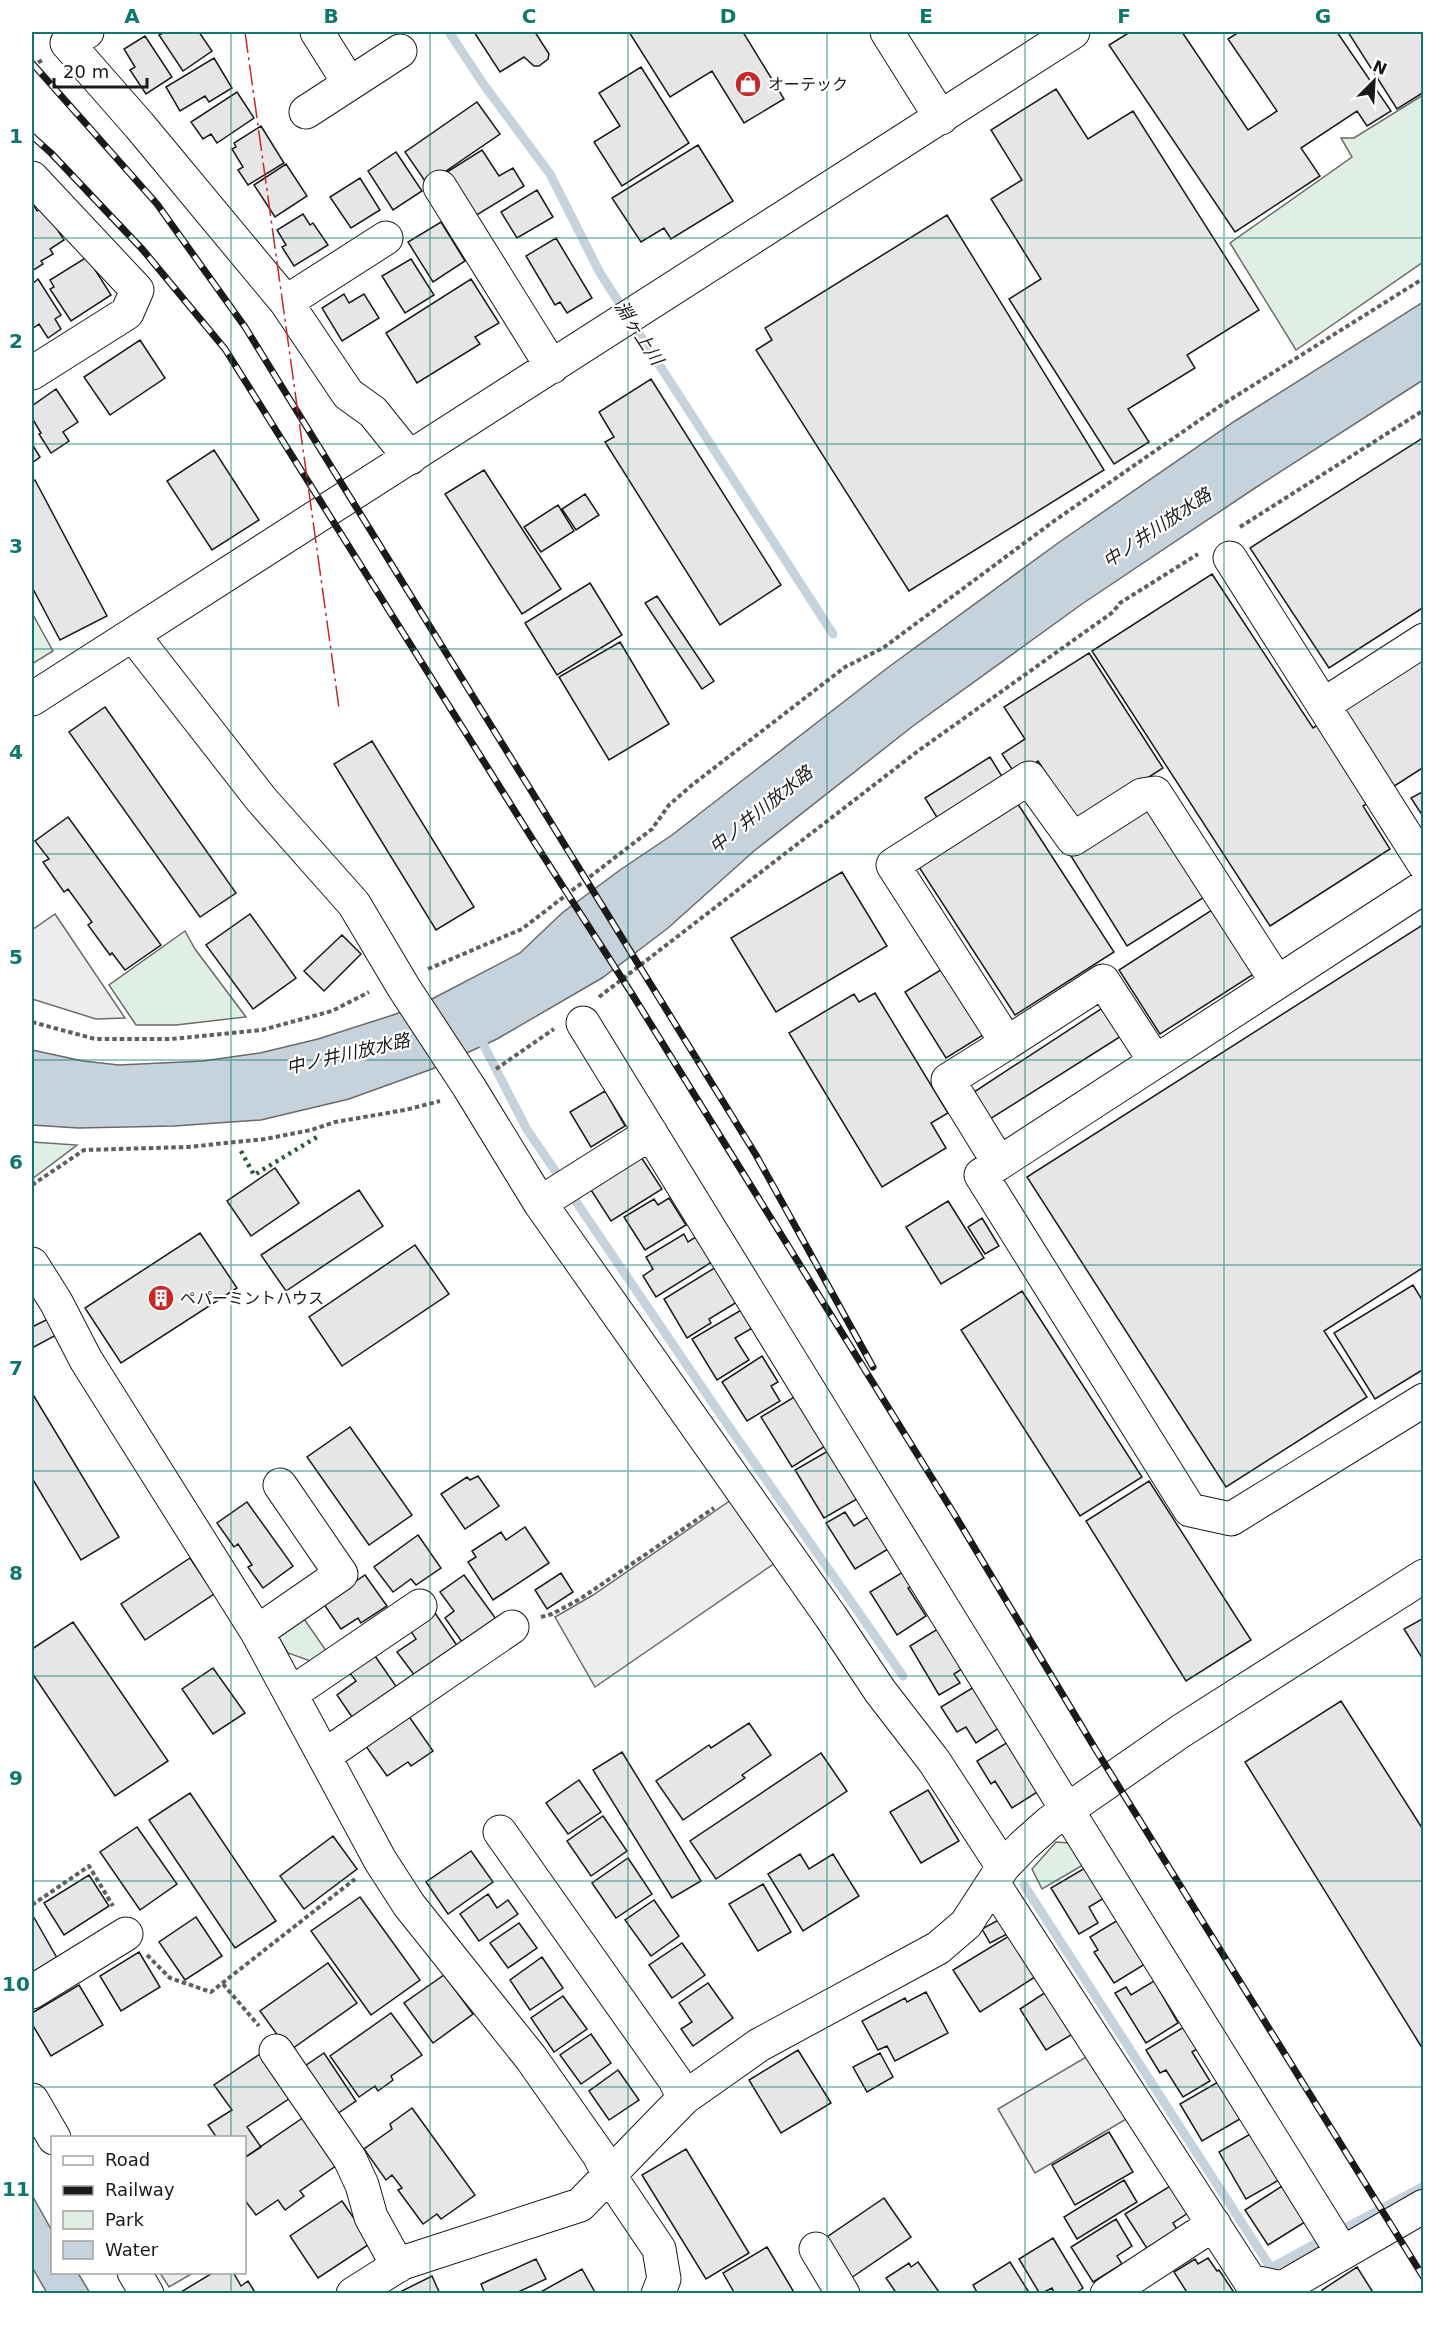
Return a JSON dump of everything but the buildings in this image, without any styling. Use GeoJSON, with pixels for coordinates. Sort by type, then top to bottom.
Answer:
{"type":"FeatureCollection","features":[{"type":"Feature","properties":{"kind":"street"},"geometry":{"type":"LineString","coordinates":[[87,32],[67,43],[286,302],[348,394],[373,412],[411,458]]}},
{"type":"Feature","properties":{"kind":"street"},"geometry":{"type":"LineString","coordinates":[[317,32],[349,83]]}},
{"type":"Feature","properties":{"kind":"street"},"geometry":{"type":"LineString","coordinates":[[887,32],[941,117]]}},
{"type":"Feature","properties":{"kind":"street"},"geometry":{"type":"LineString","coordinates":[[32,699],[1073,32]]}},
{"type":"Feature","properties":{"kind":"street"},"geometry":{"type":"LineString","coordinates":[[306,112],[400,51]]}},
{"type":"Feature","properties":{"kind":"street"},"geometry":{"type":"LineString","coordinates":[[32,178],[137,290],[127,313],[32,373]]}},
{"type":"Feature","properties":{"kind":"street"},"geometry":{"type":"LineString","coordinates":[[441,187],[552,367]]}},
{"type":"Feature","properties":{"kind":"street"},"geometry":{"type":"LineString","coordinates":[[286,302],[387,238]]}},
{"type":"Feature","properties":{"kind":"street"},"geometry":{"type":"LineString","coordinates":[[1221,548],[1424,864]]}},
{"type":"Feature","properties":{"kind":"street"},"geometry":{"type":"LineString","coordinates":[[133,635],[261,799],[354,904],[400,982],[540,1203],[742,1489],[880,1691],[934,1761],[998,1875],[1250,2281],[1284,2291],[1342,2252],[1424,2206]]}},
{"type":"Feature","properties":{"kind":"street"},"geometry":{"type":"LineString","coordinates":[[1323,705],[1424,639]]}},
{"type":"Feature","properties":{"kind":"street"},"geometry":{"type":"LineString","coordinates":[[1007,1043],[893,865],[1029,778],[1073,839],[1142,795],[1155,793],[1276,982]]}},
{"type":"Feature","properties":{"kind":"street"},"geometry":{"type":"LineString","coordinates":[[1424,887],[981,1175],[1190,1510],[1231,1519],[1424,1400]]}},
{"type":"Feature","properties":{"kind":"street"},"geometry":{"type":"LineString","coordinates":[[999,1163],[948,1080],[1103,981],[1155,1061]]}},
{"type":"Feature","properties":{"kind":"street"},"geometry":{"type":"LineString","coordinates":[[579,1016],[1067,1810],[1342,2252]]}},
{"type":"Feature","properties":{"kind":"street"},"geometry":{"type":"LineString","coordinates":[[540,1203],[651,1133]]}},
{"type":"Feature","properties":{"kind":"street"},"geometry":{"type":"LineString","coordinates":[[32,1264],[56,1302],[86,1360],[257,1632],[380,1860],[409,1905],[531,2058],[599,2155],[609,2175],[659,2249],[664,2278],[658,2294]]}},
{"type":"Feature","properties":{"kind":"street"},"geometry":{"type":"LineString","coordinates":[[257,1632],[341,1574],[280,1485]]}},
{"type":"Feature","properties":{"kind":"street"},"geometry":{"type":"LineString","coordinates":[[353,2294],[398,2266],[580,2205],[684,2098],[759,2045],[938,1948],[966,1924],[998,1875],[1023,1846],[1067,1810],[1181,1731],[1424,1576]]}},
{"type":"Feature","properties":{"kind":"street"},"geometry":{"type":"LineString","coordinates":[[292,1694],[420,1606]]}},
{"type":"Feature","properties":{"kind":"street"},"geometry":{"type":"LineString","coordinates":[[324,1756],[512,1627]]}},
{"type":"Feature","properties":{"kind":"street"},"geometry":{"type":"LineString","coordinates":[[500,1832],[675,2080],[684,2098]]}},
{"type":"Feature","properties":{"kind":"street"},"geometry":{"type":"LineString","coordinates":[[32,1992],[127,1933]]}},
{"type":"Feature","properties":{"kind":"street"},"geometry":{"type":"LineString","coordinates":[[276,2051],[350,2159],[362,2185],[371,2217],[398,2266]]}},
{"type":"Feature","properties":{"kind":"street"},"geometry":{"type":"LineString","coordinates":[[32,2100],[53,2136]]}},
{"type":"Feature","properties":{"kind":"street"},"geometry":{"type":"LineString","coordinates":[[1107,2294],[1214,2224]]}},
{"type":"Feature","properties":{"kind":"street"},"geometry":{"type":"LineString","coordinates":[[816,2249],[843,2294]]}},
{"type":"Feature","properties":{"kind":"street"},"geometry":{"type":"LineString","coordinates":[[135,2274],[147,2294]]}},
{"type":"Feature","properties":{"kind":"path"},"geometry":{"type":"LineString","coordinates":[[32,1022],[94,1039],[171,1039],[262,1030],[332,1011],[522,929],[652,829],[669,805],[692,785],[845,667],[883,648],[1054,521],[1220,406],[1424,278]]}},
{"type":"Feature","properties":{"kind":"path"},"geometry":{"type":"LineString","coordinates":[[509,1061],[579,1016],[918,751],[1113,612],[1120,603],[1221,548],[1424,410]]}},
{"type":"Feature","properties":{"kind":"path"},"geometry":{"type":"LineString","coordinates":[[32,1185],[84,1149],[188,1147],[311,1130],[334,1122],[405,1110],[454,1097],[465,1082]]}},
{"type":"Feature","properties":{"kind":"path"},"geometry":{"type":"LineString","coordinates":[[512,1627],[552,1614],[580,1599],[742,1489]]}},
{"type":"Feature","properties":{"kind":"path"},"geometry":{"type":"LineString","coordinates":[[32,1905],[89,1866],[127,1933],[153,1963],[170,1978],[211,1992],[380,1860]]}},
{"type":"Feature","properties":{"kind":"path"},"geometry":{"type":"LineString","coordinates":[[223,1984],[271,2040],[276,2051]]}},
{"type":"Feature","properties":{"kind":"green space"},"geometry":{"type":"Polygon","coordinates":[[[1423,95],[1423,262],[1296,350],[1230,243],[1352,157],[1341,138],[1354,138],[1423,95]]]}},
{"type":"Feature","properties":{"kind":"green space"},"geometry":{"type":"Polygon","coordinates":[[[32,613],[53,651],[32,664],[32,613]]]}},
{"type":"Feature","properties":{"kind":"green space"},"geometry":{"type":"Polygon","coordinates":[[[185,931],[195,949],[246,1017],[176,1025],[136,1025],[109,985],[185,931]]]}},
{"type":"Feature","properties":{"kind":"green space"},"geometry":{"type":"Polygon","coordinates":[[[32,1142],[77,1145],[32,1179],[32,1142]]]}},
{"type":"Feature","properties":{"kind":"green space"},"geometry":{"type":"Polygon","coordinates":[[[302,1616],[327,1652],[313,1662],[288,1653],[277,1635],[302,1616]]]}},
{"type":"Feature","properties":{"kind":"green space"},"geometry":{"type":"Polygon","coordinates":[[[1056,1842],[1070,1843],[1083,1865],[1042,1889],[1032,1869],[1056,1842]]]}},
{"type":"Feature","properties":{"kind":"shaded area"},"geometry":{"type":"Polygon","coordinates":[[[55,914],[125,1018],[96,1019],[32,999],[32,930],[55,914]]]}},
{"type":"Feature","properties":{"kind":"shaded area"},"geometry":{"type":"Polygon","coordinates":[[[731,1500],[775,1563],[595,1687],[555,1617],[593,1595],[731,1500]]]}},
{"type":"Feature","properties":{"kind":"shaded area"},"geometry":{"type":"Polygon","coordinates":[[[1093,2053],[1133,2115],[1035,2173],[998,2109],[1093,2053]]]}},
{"type":"Feature","properties":{"kind":"shaded area"},"geometry":{"type":"Polygon","coordinates":[[[161,2274],[191,2274],[169,2287],[161,2274]]]}},
{"type":"Feature","properties":{"kind":"water","name":"中ノ井川放水路"},"geometry":{"type":"Polygon","coordinates":[[[1423,302],[1423,380],[1255,488],[1082,604],[913,726],[754,851],[668,928],[602,978],[497,1039],[432,1069],[349,1099],[261,1120],[174,1126],[78,1128],[32,1125],[32,1050],[83,1061],[119,1065],[203,1061],[260,1053],[318,1039],[396,1014],[430,1000],[520,953],[562,913],[672,835],[886,669],[1058,543],[1235,421],[1423,302]]]}},
{"type":"Feature","properties":{"kind":"water"},"geometry":{"type":"Polygon","coordinates":[[[32,2195],[51,2229],[51,2274],[79,2274],[90,2293],[47,2293],[32,2267],[32,2195]]]}},
{"type":"Feature","properties":{"kind":"waterway","name":"淵ヶ上川"},"geometry":{"type":"LineString","coordinates":[[449,32],[484,85],[550,174],[600,273],[833,634]]}},
{"type":"Feature","properties":{"kind":"waterway"},"geometry":{"type":"LineString","coordinates":[[479,1036],[526,1128],[716,1408],[903,1676]]}},
{"type":"Feature","properties":{"kind":"waterway"},"geometry":{"type":"LineString","coordinates":[[1024,1885],[1271,2268],[1322,2240]]}},
{"type":"Feature","properties":{"kind":"waterway"},"geometry":{"type":"LineString","coordinates":[[1336,2233],[1424,2186]]}},
{"type":"Feature","properties":{"kind":"railway"},"geometry":{"type":"LineString","coordinates":[[32,63],[157,204],[245,327],[756,1155],[873,1367]]}},
{"type":"Feature","properties":{"kind":"railway"},"geometry":{"type":"LineString","coordinates":[[32,136],[143,250],[225,349],[632,994],[953,1512],[1096,1750],[1424,2278]]}},
{"type":"Feature","properties":{"kind":"hedge"},"geometry":{"type":"LineString","coordinates":[[241,1151],[254,1175],[317,1137]]}},
{"type":"Feature","properties":{"kind":"power"},"geometry":{"type":"LineString","coordinates":[[245,32],[339,708]]}},
{"type":"Feature","properties":{"kind":"place","name":"オーテック"},"geometry":{"type":"Point","coordinates":[748,84]}},
{"type":"Feature","properties":{"kind":"place","name":"ペパーミントハウス"},"geometry":{"type":"Point","coordinates":[161,1298]}}]}
